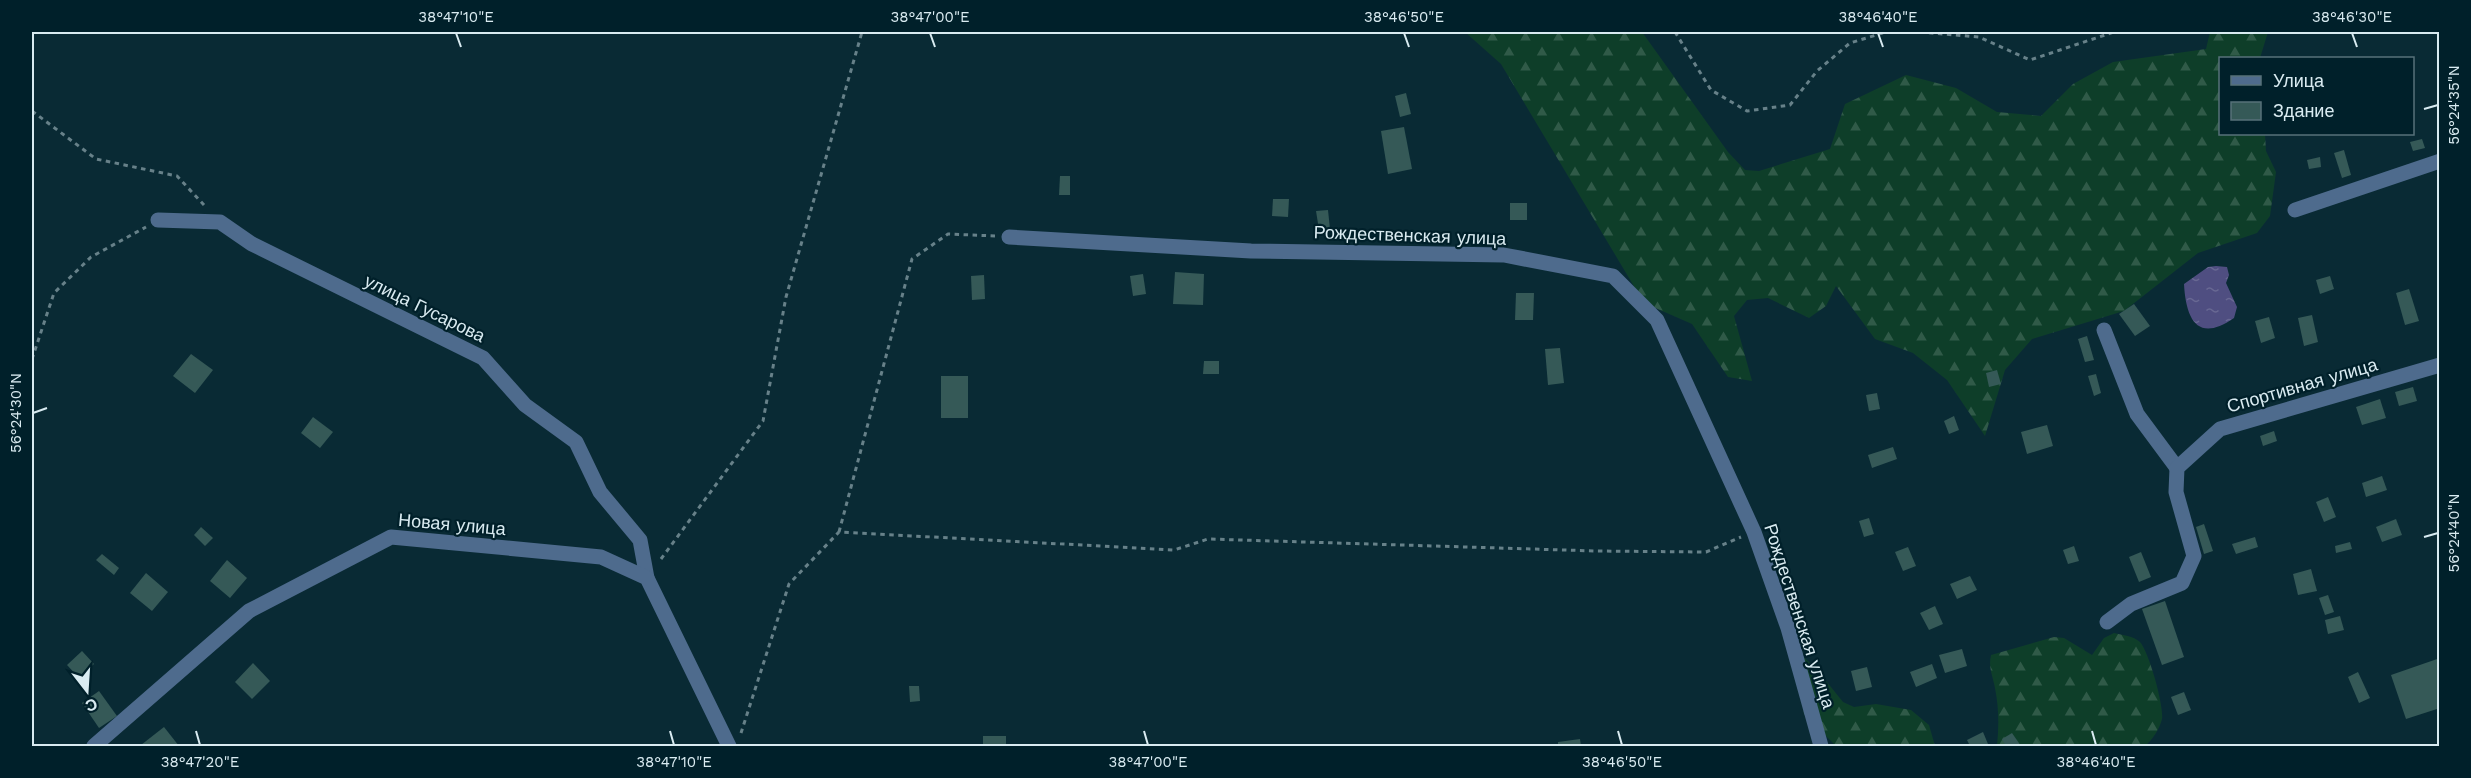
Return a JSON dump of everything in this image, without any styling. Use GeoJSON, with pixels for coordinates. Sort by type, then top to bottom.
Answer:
{"type":"FeatureCollection","features":[{"type":"Feature","properties":{"kind":"street"},"geometry":{"type":"LineString","coordinates":[[2295,210],[2439,161]]}},
{"type":"Feature","properties":{"kind":"street"},"geometry":{"type":"LineString","coordinates":[[158,220],[220,222]]}},
{"type":"Feature","properties":{"kind":"street","name":"улица Гусарова"},"geometry":{"type":"LineString","coordinates":[[220,222],[252,244],[483,358],[525,405],[576,442],[600,492],[640,540],[647,578]]}},
{"type":"Feature","properties":{"kind":"street","name":"Рождественская улица"},"geometry":{"type":"LineString","coordinates":[[1009,237],[1251,250],[1504,255],[1613,276],[1657,320],[1754,532],[1788,628],[1821,747]]}},
{"type":"Feature","properties":{"kind":"street"},"geometry":{"type":"LineString","coordinates":[[2104,330],[2137,414],[2177,468],[2176,492],[2194,556],[2182,583],[2131,604],[2107,622]]}},
{"type":"Feature","properties":{"kind":"street","name":"Спортивная улица"},"geometry":{"type":"LineString","coordinates":[[2177,468],[2220,429],[2439,365]]}},
{"type":"Feature","properties":{"kind":"street","name":"Новая улица"},"geometry":{"type":"LineString","coordinates":[[94,747],[249,611],[391,537],[601,557],[647,578]]}},
{"type":"Feature","properties":{"kind":"street"},"geometry":{"type":"LineString","coordinates":[[647,578],[734,741]]}},
{"type":"Feature","properties":{"kind":"path"},"geometry":{"type":"LineString","coordinates":[[647,578],[763,421],[786,297],[862,32]]}},
{"type":"Feature","properties":{"kind":"path"},"geometry":{"type":"LineString","coordinates":[[1675,32],[1711,90],[1747,111],[1790,105],[1817,71],[1850,43],[1886,32]]}},
{"type":"Feature","properties":{"kind":"path"},"geometry":{"type":"LineString","coordinates":[[1920,32],[1979,37],[2030,60],[2114,32]]}},
{"type":"Feature","properties":{"kind":"path"},"geometry":{"type":"LineString","coordinates":[[32,111],[96,159],[177,176],[220,222]]}},
{"type":"Feature","properties":{"kind":"path"},"geometry":{"type":"LineString","coordinates":[[32,359],[54,293],[91,256],[158,220]]}},
{"type":"Feature","properties":{"kind":"path"},"geometry":{"type":"LineString","coordinates":[[734,741],[789,584],[839,532],[912,259],[948,234],[1009,237]]}},
{"type":"Feature","properties":{"kind":"path"},"geometry":{"type":"LineString","coordinates":[[839,532],[1174,550],[1208,539],[1584,551],[1706,552],[1754,532]]}},
{"type":"Feature","properties":{"kind":"green space"},"geometry":{"type":"Polygon","coordinates":[[[1465,32],[1642,32],[1728,152],[1745,170],[1759,171],[1830,149],[1845,104],[1906,75],[1956,88],[1997,112],[2041,116],[2073,84],[2113,62],[2206,49],[2210,32],[2268,32],[2260,57],[2219,57],[2219,135],[2265,135],[2266,151],[2276,172],[2270,216],[2257,233],[2198,253],[2124,311],[2032,339],[2005,370],[1985,436],[1947,380],[1913,353],[1875,339],[1836,286],[1826,306],[1809,318],[1768,298],[1747,300],[1734,316],[1752,381],[1728,377],[1692,324],[1644,303],[1501,64],[1465,32]]]}},
{"type":"Feature","properties":{"kind":"green space"},"geometry":{"type":"Polygon","coordinates":[[[2114,633],[2140,642],[2151,667],[2158,692],[2162,719],[2157,731],[2145,746],[1997,746],[1998,710],[1990,668],[1991,655],[2054,637],[2064,638],[2092,655],[2104,638],[2114,633]]]}},
{"type":"Feature","properties":{"kind":"green space"},"geometry":{"type":"Polygon","coordinates":[[[1796,651],[1814,666],[1843,702],[1854,707],[1876,704],[1911,710],[1929,725],[1935,746],[1836,746],[1804,714],[1796,651]]]}},
{"type":"Feature","properties":{"kind":"water"},"geometry":{"type":"Polygon","coordinates":[[[2208,267],[2227,267],[2229,275],[2226,283],[2237,307],[2234,318],[2222,325],[2203,328],[2191,317],[2184,284],[2208,267]]]}},
{"type":"Feature","properties":{"kind":"building"},"geometry":{"type":"Polygon","coordinates":[[[1406,93],[1411,114],[1400,117],[1395,96],[1406,93]]]}},
{"type":"Feature","properties":{"kind":"building"},"geometry":{"type":"Polygon","coordinates":[[[1404,127],[1412,169],[1388,174],[1381,131],[1404,127]]]}},
{"type":"Feature","properties":{"kind":"building"},"geometry":{"type":"Polygon","coordinates":[[[2422,139],[2425,148],[2413,151],[2410,142],[2422,139]]]}},
{"type":"Feature","properties":{"kind":"building"},"geometry":{"type":"Polygon","coordinates":[[[2344,150],[2351,175],[2342,178],[2334,153],[2344,150]]]}},
{"type":"Feature","properties":{"kind":"building"},"geometry":{"type":"Polygon","coordinates":[[[2320,157],[2321,167],[2309,169],[2307,160],[2320,157]]]}},
{"type":"Feature","properties":{"kind":"building"},"geometry":{"type":"Polygon","coordinates":[[[1060,176],[1070,176],[1070,195],[1059,195],[1060,176]]]}},
{"type":"Feature","properties":{"kind":"building"},"geometry":{"type":"Polygon","coordinates":[[[1273,199],[1289,199],[1288,217],[1272,216],[1273,199]]]}},
{"type":"Feature","properties":{"kind":"building"},"geometry":{"type":"Polygon","coordinates":[[[1510,203],[1527,203],[1527,220],[1510,220],[1510,203]]]}},
{"type":"Feature","properties":{"kind":"building"},"geometry":{"type":"Polygon","coordinates":[[[1328,210],[1330,229],[1319,230],[1316,211],[1328,210]]]}},
{"type":"Feature","properties":{"kind":"building"},"geometry":{"type":"Polygon","coordinates":[[[1175,272],[1204,274],[1203,305],[1173,304],[1175,272]]]}},
{"type":"Feature","properties":{"kind":"building"},"geometry":{"type":"Polygon","coordinates":[[[1143,274],[1146,294],[1133,296],[1130,276],[1143,274]]]}},
{"type":"Feature","properties":{"kind":"building"},"geometry":{"type":"Polygon","coordinates":[[[984,275],[985,299],[972,300],[971,276],[984,275]]]}},
{"type":"Feature","properties":{"kind":"building"},"geometry":{"type":"Polygon","coordinates":[[[2330,276],[2334,289],[2320,294],[2316,280],[2330,276]]]}},
{"type":"Feature","properties":{"kind":"building"},"geometry":{"type":"Polygon","coordinates":[[[2409,289],[2419,321],[2405,325],[2396,293],[2409,289]]]}},
{"type":"Feature","properties":{"kind":"building"},"geometry":{"type":"Polygon","coordinates":[[[1516,293],[1534,293],[1533,320],[1515,320],[1516,293]]]}},
{"type":"Feature","properties":{"kind":"building"},"geometry":{"type":"Polygon","coordinates":[[[2134,304],[2150,326],[2135,336],[2119,314],[2134,304]]]}},
{"type":"Feature","properties":{"kind":"building"},"geometry":{"type":"Polygon","coordinates":[[[2312,315],[2318,342],[2304,346],[2298,318],[2312,315]]]}},
{"type":"Feature","properties":{"kind":"building"},"geometry":{"type":"Polygon","coordinates":[[[2269,317],[2275,338],[2261,343],[2255,321],[2269,317]]]}},
{"type":"Feature","properties":{"kind":"building"},"geometry":{"type":"Polygon","coordinates":[[[2087,336],[2094,360],[2085,362],[2078,339],[2087,336]]]}},
{"type":"Feature","properties":{"kind":"building"},"geometry":{"type":"Polygon","coordinates":[[[1560,348],[1564,383],[1548,385],[1545,349],[1560,348]]]}},
{"type":"Feature","properties":{"kind":"building"},"geometry":{"type":"Polygon","coordinates":[[[191,354],[213,370],[195,393],[173,376],[191,354]]]}},
{"type":"Feature","properties":{"kind":"building"},"geometry":{"type":"Polygon","coordinates":[[[1204,361],[1219,361],[1219,374],[1203,374],[1204,361]]]}},
{"type":"Feature","properties":{"kind":"building"},"geometry":{"type":"Polygon","coordinates":[[[1997,370],[2001,384],[1989,387],[1986,373],[1997,370]]]}},
{"type":"Feature","properties":{"kind":"building"},"geometry":{"type":"Polygon","coordinates":[[[2096,374],[2101,393],[2094,396],[2088,376],[2096,374]]]}},
{"type":"Feature","properties":{"kind":"building"},"geometry":{"type":"Polygon","coordinates":[[[941,376],[968,376],[968,418],[941,418],[941,376]]]}},
{"type":"Feature","properties":{"kind":"building"},"geometry":{"type":"Polygon","coordinates":[[[2413,387],[2417,401],[2399,406],[2395,392],[2413,387]]]}},
{"type":"Feature","properties":{"kind":"building"},"geometry":{"type":"Polygon","coordinates":[[[1877,393],[1880,409],[1869,411],[1866,395],[1877,393]]]}},
{"type":"Feature","properties":{"kind":"building"},"geometry":{"type":"Polygon","coordinates":[[[2380,399],[2386,418],[2362,425],[2356,407],[2380,399]]]}},
{"type":"Feature","properties":{"kind":"building"},"geometry":{"type":"Polygon","coordinates":[[[1954,416],[1959,430],[1949,434],[1944,421],[1954,416]]]}},
{"type":"Feature","properties":{"kind":"building"},"geometry":{"type":"Polygon","coordinates":[[[313,417],[333,432],[320,448],[301,433],[313,417]]]}},
{"type":"Feature","properties":{"kind":"building"},"geometry":{"type":"Polygon","coordinates":[[[2047,425],[2053,446],[2027,454],[2021,432],[2047,425]]]}},
{"type":"Feature","properties":{"kind":"building"},"geometry":{"type":"Polygon","coordinates":[[[2274,431],[2277,441],[2263,446],[2260,436],[2274,431]]]}},
{"type":"Feature","properties":{"kind":"building"},"geometry":{"type":"Polygon","coordinates":[[[1893,447],[1897,459],[1872,468],[1868,455],[1893,447]]]}},
{"type":"Feature","properties":{"kind":"building"},"geometry":{"type":"Polygon","coordinates":[[[2382,476],[2387,490],[2366,497],[2362,483],[2382,476]]]}},
{"type":"Feature","properties":{"kind":"building"},"geometry":{"type":"Polygon","coordinates":[[[2328,497],[2336,517],[2324,522],[2316,502],[2328,497]]]}},
{"type":"Feature","properties":{"kind":"building"},"geometry":{"type":"Polygon","coordinates":[[[1869,518],[1874,534],[1864,537],[1859,521],[1869,518]]]}},
{"type":"Feature","properties":{"kind":"building"},"geometry":{"type":"Polygon","coordinates":[[[2396,519],[2402,535],[2382,542],[2376,527],[2396,519]]]}},
{"type":"Feature","properties":{"kind":"building"},"geometry":{"type":"Polygon","coordinates":[[[2204,524],[2213,551],[2204,554],[2196,527],[2204,524]]]}},
{"type":"Feature","properties":{"kind":"building"},"geometry":{"type":"Polygon","coordinates":[[[201,527],[213,538],[205,546],[194,535],[201,527]]]}},
{"type":"Feature","properties":{"kind":"building"},"geometry":{"type":"Polygon","coordinates":[[[2255,537],[2258,547],[2236,554],[2232,544],[2255,537]]]}},
{"type":"Feature","properties":{"kind":"building"},"geometry":{"type":"Polygon","coordinates":[[[2350,542],[2352,549],[2336,553],[2335,546],[2350,542]]]}},
{"type":"Feature","properties":{"kind":"building"},"geometry":{"type":"Polygon","coordinates":[[[2074,546],[2079,561],[2068,564],[2063,550],[2074,546]]]}},
{"type":"Feature","properties":{"kind":"building"},"geometry":{"type":"Polygon","coordinates":[[[1908,547],[1916,566],[1903,571],[1895,552],[1908,547]]]}},
{"type":"Feature","properties":{"kind":"building"},"geometry":{"type":"Polygon","coordinates":[[[2141,552],[2151,577],[2139,582],[2129,557],[2141,552]]]}},
{"type":"Feature","properties":{"kind":"building"},"geometry":{"type":"Polygon","coordinates":[[[102,554],[119,568],[114,575],[96,560],[102,554]]]}},
{"type":"Feature","properties":{"kind":"building"},"geometry":{"type":"Polygon","coordinates":[[[227,560],[247,578],[230,598],[210,581],[227,560]]]}},
{"type":"Feature","properties":{"kind":"building"},"geometry":{"type":"Polygon","coordinates":[[[2311,569],[2317,591],[2298,595],[2293,574],[2311,569]]]}},
{"type":"Feature","properties":{"kind":"building"},"geometry":{"type":"Polygon","coordinates":[[[146,573],[168,592],[152,611],[130,593],[146,573]]]}},
{"type":"Feature","properties":{"kind":"building"},"geometry":{"type":"Polygon","coordinates":[[[1970,576],[1977,590],[1957,599],[1950,584],[1970,576]]]}},
{"type":"Feature","properties":{"kind":"building"},"geometry":{"type":"Polygon","coordinates":[[[2328,595],[2334,612],[2325,615],[2319,598],[2328,595]]]}},
{"type":"Feature","properties":{"kind":"building"},"geometry":{"type":"Polygon","coordinates":[[[2165,601],[2184,657],[2162,665],[2142,609],[2165,601]]]}},
{"type":"Feature","properties":{"kind":"building"},"geometry":{"type":"Polygon","coordinates":[[[1935,606],[1943,624],[1929,630],[1920,613],[1935,606]]]}},
{"type":"Feature","properties":{"kind":"building"},"geometry":{"type":"Polygon","coordinates":[[[2340,616],[2344,630],[2328,634],[2325,620],[2340,616]]]}},
{"type":"Feature","properties":{"kind":"building"},"geometry":{"type":"Polygon","coordinates":[[[1962,649],[1967,666],[1945,673],[1939,655],[1962,649]]]}},
{"type":"Feature","properties":{"kind":"building"},"geometry":{"type":"Polygon","coordinates":[[[82,651],[94,664],[79,678],[67,665],[82,651]]]}},
{"type":"Feature","properties":{"kind":"building"},"geometry":{"type":"Polygon","coordinates":[[[2440,658],[2440,708],[2406,719],[2391,675],[2440,658]]]}},
{"type":"Feature","properties":{"kind":"building"},"geometry":{"type":"Polygon","coordinates":[[[253,663],[270,681],[252,699],[235,682],[253,663]]]}},
{"type":"Feature","properties":{"kind":"building"},"geometry":{"type":"Polygon","coordinates":[[[1932,664],[1937,678],[1916,687],[1910,672],[1932,664]]]}},
{"type":"Feature","properties":{"kind":"building"},"geometry":{"type":"Polygon","coordinates":[[[1867,667],[1872,687],[1856,691],[1851,671],[1867,667]]]}},
{"type":"Feature","properties":{"kind":"building"},"geometry":{"type":"Polygon","coordinates":[[[2358,672],[2370,698],[2359,703],[2348,677],[2358,672]]]}},
{"type":"Feature","properties":{"kind":"building"},"geometry":{"type":"Polygon","coordinates":[[[909,686],[919,686],[920,701],[910,702],[909,686]]]}},
{"type":"Feature","properties":{"kind":"building"},"geometry":{"type":"Polygon","coordinates":[[[99,691],[117,716],[99,728],[82,703],[99,691]]]}},
{"type":"Feature","properties":{"kind":"building"},"geometry":{"type":"Polygon","coordinates":[[[2184,692],[2191,710],[2178,715],[2171,697],[2184,692]]]}},
{"type":"Feature","properties":{"kind":"building"},"geometry":{"type":"Polygon","coordinates":[[[164,727],[179,746],[141,745],[164,727]]]}},
{"type":"Feature","properties":{"kind":"building"},"geometry":{"type":"Polygon","coordinates":[[[1983,732],[1988,744],[1970,746],[1967,740],[1983,732]]]}},
{"type":"Feature","properties":{"kind":"building"},"geometry":{"type":"Polygon","coordinates":[[[2012,733],[2021,746],[2006,746],[2002,739],[2012,733]]]}},
{"type":"Feature","properties":{"kind":"building"},"geometry":{"type":"Polygon","coordinates":[[[983,736],[1006,736],[1006,746],[983,746],[983,736]]]}},
{"type":"Feature","properties":{"kind":"building"},"geometry":{"type":"Polygon","coordinates":[[[1580,739],[1581,746],[1558,746],[1558,742],[1580,739]]]}}]}
